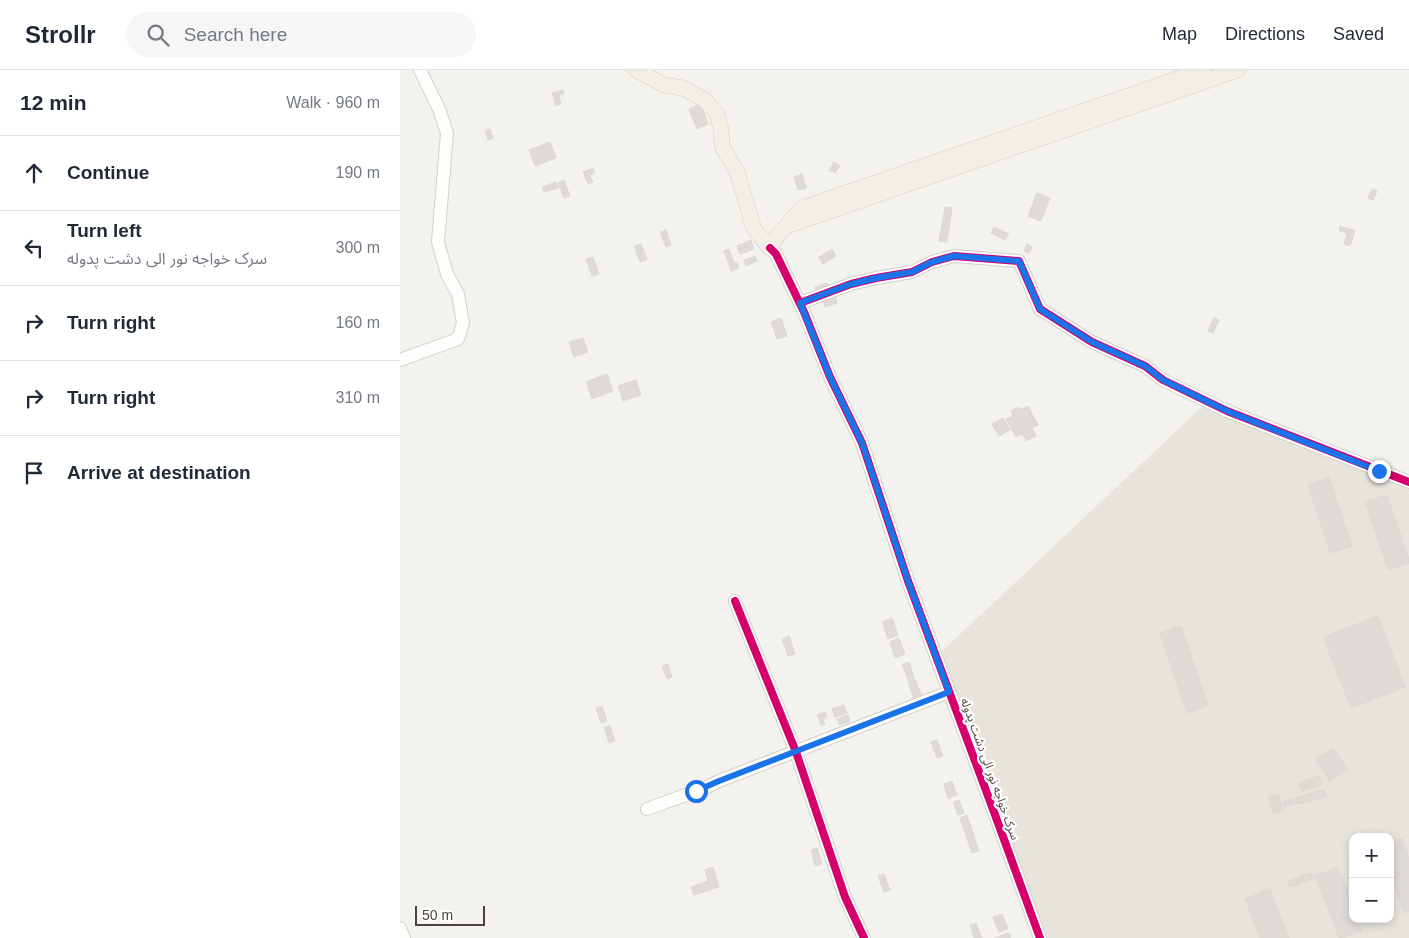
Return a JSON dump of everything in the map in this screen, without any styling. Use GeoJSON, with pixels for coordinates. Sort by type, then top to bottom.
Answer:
{"type":"FeatureCollection","features":[{"type":"Feature","properties":{"kind":"main road","name":"سرک خواجه نور الی دشت پدوله"},"geometry":{"type":"LineString","coordinates":[[636,70],[664,85],[682,88],[705,100],[717,114],[721,129],[722,146],[737,172],[754,229],[770,248]]}},
{"type":"Feature","properties":{"kind":"main road"},"geometry":{"type":"LineString","coordinates":[[770,248],[778,235],[802,208],[1203,70]]}},
{"type":"Feature","properties":{"kind":"main road"},"geometry":{"type":"LineString","coordinates":[[788,225],[1238,70]]}},
{"type":"Feature","properties":{"kind":"street"},"geometry":{"type":"LineString","coordinates":[[400,360],[458,339],[463,323],[458,294],[447,274],[438,242],[448,133],[439,109],[420,70]]}},
{"type":"Feature","properties":{"kind":"street","name":"سرک خواجه نور الی دشت پدوله"},"geometry":{"type":"LineString","coordinates":[[770,248],[776,254],[800,303],[830,377],[862,443],[908,581],[1040,938]]}},
{"type":"Feature","properties":{"kind":"street"},"geometry":{"type":"LineString","coordinates":[[800,303],[851,284],[912,272],[932,262],[954,256],[1019,261],[1040,309],[1092,342],[1145,366],[1163,380],[1227,411],[1409,482]]}},
{"type":"Feature","properties":{"kind":"street"},"geometry":{"type":"LineString","coordinates":[[735,601],[796,752],[845,897],[864,938]]}},
{"type":"Feature","properties":{"kind":"street"},"geometry":{"type":"LineString","coordinates":[[647,809],[949,692]]}},
{"type":"Feature","properties":{"kind":"street"},"geometry":{"type":"LineString","coordinates":[[400,928],[404,938]]}},
{"type":"Feature","properties":{"kind":"shaded area"},"geometry":{"type":"Polygon","coordinates":[[[1207,402],[1409,482],[1409,938],[1040,938],[936,657],[1207,402]]]}},
{"type":"Feature","properties":{"kind":"building"},"geometry":{"type":"Polygon","coordinates":[[[563,90],[564,94],[559,96],[561,104],[556,106],[552,93],[563,90]]]}},
{"type":"Feature","properties":{"kind":"building"},"geometry":{"type":"Polygon","coordinates":[[[701,104],[708,124],[697,129],[689,109],[701,104]]]}},
{"type":"Feature","properties":{"kind":"building"},"geometry":{"type":"Polygon","coordinates":[[[490,129],[493,138],[488,140],[485,131],[490,129]]]}},
{"type":"Feature","properties":{"kind":"building"},"geometry":{"type":"Polygon","coordinates":[[[550,142],[556,158],[535,166],[529,150],[550,142]]]}},
{"type":"Feature","properties":{"kind":"building"},"geometry":{"type":"Polygon","coordinates":[[[834,162],[840,166],[835,173],[829,170],[834,162]]]}},
{"type":"Feature","properties":{"kind":"building"},"geometry":{"type":"Polygon","coordinates":[[[593,168],[595,173],[590,175],[593,182],[588,184],[583,172],[593,168]]]}},
{"type":"Feature","properties":{"kind":"building"},"geometry":{"type":"Polygon","coordinates":[[[802,174],[806,188],[798,190],[794,177],[802,174]]]}},
{"type":"Feature","properties":{"kind":"building"},"geometry":{"type":"Polygon","coordinates":[[[564,180],[570,196],[564,198],[558,183],[564,180]]]}},
{"type":"Feature","properties":{"kind":"building"},"geometry":{"type":"Polygon","coordinates":[[[556,182],[558,188],[544,192],[542,187],[556,182]]]}},
{"type":"Feature","properties":{"kind":"building"},"geometry":{"type":"Polygon","coordinates":[[[1372,189],[1377,191],[1373,200],[1368,198],[1372,189]]]}},
{"type":"Feature","properties":{"kind":"building"},"geometry":{"type":"Polygon","coordinates":[[[1037,193],[1050,198],[1041,221],[1028,216],[1037,193]]]}},
{"type":"Feature","properties":{"kind":"building"},"geometry":{"type":"Polygon","coordinates":[[[945,207],[952,208],[947,242],[939,241],[945,207]]]}},
{"type":"Feature","properties":{"kind":"building"},"geometry":{"type":"Polygon","coordinates":[[[1340,226],[1355,231],[1350,246],[1344,244],[1347,233],[1339,231],[1340,226]]]}},
{"type":"Feature","properties":{"kind":"building"},"geometry":{"type":"Polygon","coordinates":[[[994,227],[1009,234],[1005,240],[991,233],[994,227]]]}},
{"type":"Feature","properties":{"kind":"building"},"geometry":{"type":"Polygon","coordinates":[[[666,230],[671,245],[666,247],[660,232],[666,230]]]}},
{"type":"Feature","properties":{"kind":"building"},"geometry":{"type":"Polygon","coordinates":[[[751,240],[754,249],[740,254],[737,246],[751,240]]]}},
{"type":"Feature","properties":{"kind":"building"},"geometry":{"type":"Polygon","coordinates":[[[641,244],[647,259],[640,262],[634,246],[641,244]]]}},
{"type":"Feature","properties":{"kind":"building"},"geometry":{"type":"Polygon","coordinates":[[[1027,244],[1032,247],[1029,253],[1024,251],[1027,244]]]}},
{"type":"Feature","properties":{"kind":"building"},"geometry":{"type":"Polygon","coordinates":[[[729,249],[734,263],[737,262],[739,268],[731,271],[724,251],[729,249]]]}},
{"type":"Feature","properties":{"kind":"building"},"geometry":{"type":"Polygon","coordinates":[[[832,249],[836,256],[823,264],[819,257],[832,249]]]}},
{"type":"Feature","properties":{"kind":"building"},"geometry":{"type":"Polygon","coordinates":[[[755,256],[757,261],[746,266],[744,260],[755,256]]]}},
{"type":"Feature","properties":{"kind":"building"},"geometry":{"type":"Polygon","coordinates":[[[593,257],[599,274],[592,276],[586,259],[593,257]]]}},
{"type":"Feature","properties":{"kind":"building"},"geometry":{"type":"Polygon","coordinates":[[[827,283],[829,288],[818,293],[815,287],[827,283]]]}},
{"type":"Feature","properties":{"kind":"building"},"geometry":{"type":"Polygon","coordinates":[[[835,296],[837,303],[825,307],[823,300],[835,296]]]}},
{"type":"Feature","properties":{"kind":"building"},"geometry":{"type":"Polygon","coordinates":[[[1214,317],[1219,320],[1213,333],[1208,331],[1214,317]]]}},
{"type":"Feature","properties":{"kind":"building"},"geometry":{"type":"Polygon","coordinates":[[[781,318],[787,336],[777,339],[771,322],[781,318]]]}},
{"type":"Feature","properties":{"kind":"building"},"geometry":{"type":"Polygon","coordinates":[[[583,338],[588,352],[574,357],[569,342],[583,338]]]}},
{"type":"Feature","properties":{"kind":"building"},"geometry":{"type":"Polygon","coordinates":[[[607,374],[613,391],[592,399],[586,382],[607,374]]]}},
{"type":"Feature","properties":{"kind":"building"},"geometry":{"type":"Polygon","coordinates":[[[636,380],[641,395],[623,401],[618,386],[636,380]]]}},
{"type":"Feature","properties":{"kind":"building"},"geometry":{"type":"Polygon","coordinates":[[[1028,406],[1038,425],[1032,428],[1036,436],[1026,441],[1022,434],[1016,437],[1006,419],[1013,416],[1011,411],[1019,407],[1020,410],[1028,406]]]}},
{"type":"Feature","properties":{"kind":"building"},"geometry":{"type":"Polygon","coordinates":[[[1003,418],[1010,430],[999,436],[992,424],[1003,418]]]}},
{"type":"Feature","properties":{"kind":"building"},"geometry":{"type":"Polygon","coordinates":[[[1329,477],[1352,546],[1330,553],[1308,485],[1329,477]]]}},
{"type":"Feature","properties":{"kind":"building"},"geometry":{"type":"Polygon","coordinates":[[[1387,495],[1409,559],[1409,563],[1388,570],[1365,502],[1387,495]]]}},
{"type":"Feature","properties":{"kind":"building"},"geometry":{"type":"Polygon","coordinates":[[[1378,616],[1405,687],[1351,708],[1323,637],[1378,616]]]}},
{"type":"Feature","properties":{"kind":"building"},"geometry":{"type":"Polygon","coordinates":[[[892,618],[898,635],[888,639],[882,622],[892,618]]]}},
{"type":"Feature","properties":{"kind":"building"},"geometry":{"type":"Polygon","coordinates":[[[1181,626],[1208,705],[1187,713],[1160,633],[1181,626]]]}},
{"type":"Feature","properties":{"kind":"building"},"geometry":{"type":"Polygon","coordinates":[[[789,636],[795,654],[788,656],[782,639],[789,636]]]}},
{"type":"Feature","properties":{"kind":"building"},"geometry":{"type":"Polygon","coordinates":[[[899,638],[905,654],[895,658],[890,642],[899,638]]]}},
{"type":"Feature","properties":{"kind":"building"},"geometry":{"type":"Polygon","coordinates":[[[909,662],[914,678],[908,680],[902,665],[909,662]]]}},
{"type":"Feature","properties":{"kind":"building"},"geometry":{"type":"Polygon","coordinates":[[[668,664],[672,677],[667,679],[662,666],[668,664]]]}},
{"type":"Feature","properties":{"kind":"building"},"geometry":{"type":"Polygon","coordinates":[[[915,679],[922,697],[914,700],[908,681],[915,679]]]}},
{"type":"Feature","properties":{"kind":"building"},"geometry":{"type":"Polygon","coordinates":[[[844,705],[847,713],[835,717],[832,709],[844,705]]]}},
{"type":"Feature","properties":{"kind":"building"},"geometry":{"type":"Polygon","coordinates":[[[602,706],[607,721],[601,723],[596,708],[602,706]]]}},
{"type":"Feature","properties":{"kind":"building"},"geometry":{"type":"Polygon","coordinates":[[[825,712],[827,717],[823,719],[825,724],[821,725],[817,715],[825,712]]]}},
{"type":"Feature","properties":{"kind":"building"},"geometry":{"type":"Polygon","coordinates":[[[848,715],[850,721],[840,725],[837,719],[848,715]]]}},
{"type":"Feature","properties":{"kind":"building"},"geometry":{"type":"Polygon","coordinates":[[[610,726],[615,741],[609,743],[604,727],[610,726]]]}},
{"type":"Feature","properties":{"kind":"building"},"geometry":{"type":"Polygon","coordinates":[[[937,740],[943,756],[937,758],[931,742],[937,740]]]}},
{"type":"Feature","properties":{"kind":"building"},"geometry":{"type":"Polygon","coordinates":[[[1333,748],[1348,769],[1330,781],[1315,760],[1333,748]]]}},
{"type":"Feature","properties":{"kind":"building"},"geometry":{"type":"Polygon","coordinates":[[[1319,776],[1322,784],[1302,791],[1299,783],[1319,776]]]}},
{"type":"Feature","properties":{"kind":"building"},"geometry":{"type":"Polygon","coordinates":[[[952,781],[957,795],[948,798],[944,784],[952,781]]]}},
{"type":"Feature","properties":{"kind":"building"},"geometry":{"type":"Polygon","coordinates":[[[1324,789],[1326,796],[1298,804],[1296,798],[1324,789]]]}},
{"type":"Feature","properties":{"kind":"building"},"geometry":{"type":"Polygon","coordinates":[[[1278,794],[1283,811],[1273,814],[1268,796],[1278,794]]]}},
{"type":"Feature","properties":{"kind":"building"},"geometry":{"type":"Polygon","coordinates":[[[1294,798],[1296,803],[1284,807],[1283,802],[1294,798]]]}},
{"type":"Feature","properties":{"kind":"building"},"geometry":{"type":"Polygon","coordinates":[[[959,800],[964,813],[958,815],[953,802],[959,800]]]}},
{"type":"Feature","properties":{"kind":"building"},"geometry":{"type":"Polygon","coordinates":[[[967,815],[979,851],[972,853],[960,818],[967,815]]]}},
{"type":"Feature","properties":{"kind":"building"},"geometry":{"type":"Polygon","coordinates":[[[1402,838],[1409,859],[1409,911],[1404,913],[1394,886],[1394,841],[1402,838]]]}},
{"type":"Feature","properties":{"kind":"building"},"geometry":{"type":"Polygon","coordinates":[[[817,848],[822,864],[815,866],[811,850],[817,848]]]}},
{"type":"Feature","properties":{"kind":"building"},"geometry":{"type":"Polygon","coordinates":[[[713,867],[719,887],[694,895],[691,887],[708,881],[705,870],[713,867]]]}},
{"type":"Feature","properties":{"kind":"building"},"geometry":{"type":"Polygon","coordinates":[[[1338,867],[1349,895],[1349,923],[1359,923],[1362,931],[1339,938],[1315,876],[1338,867]]]}},
{"type":"Feature","properties":{"kind":"building"},"geometry":{"type":"Polygon","coordinates":[[[1311,873],[1313,879],[1290,887],[1288,881],[1311,873]]]}},
{"type":"Feature","properties":{"kind":"building"},"geometry":{"type":"Polygon","coordinates":[[[884,874],[890,890],[884,892],[878,876],[884,874]]]}},
{"type":"Feature","properties":{"kind":"building"},"geometry":{"type":"Polygon","coordinates":[[[1270,889],[1289,938],[1260,938],[1245,899],[1270,889]]]}},
{"type":"Feature","properties":{"kind":"building"},"geometry":{"type":"Polygon","coordinates":[[[1002,914],[1008,929],[999,932],[993,917],[1002,914]]]}},
{"type":"Feature","properties":{"kind":"building"},"geometry":{"type":"Polygon","coordinates":[[[976,923],[982,938],[974,938],[970,925],[976,923]]]}},
{"type":"Feature","properties":{"kind":"building"},"geometry":{"type":"Polygon","coordinates":[[[1009,933],[1011,937],[994,938],[1009,933]]]}},
{"type":"Feature","properties":{"kind":"cycle path"},"geometry":{"type":"LineString","coordinates":[[770,248],[776,254],[804,312],[830,377],[862,443],[908,581],[1040,938]]}},
{"type":"Feature","properties":{"kind":"cycle path"},"geometry":{"type":"LineString","coordinates":[[800,303],[851,284],[912,272],[932,262],[954,256],[1019,261],[1040,309],[1092,342],[1145,366],[1163,380],[1227,411],[1409,482]]}},
{"type":"Feature","properties":{"kind":"cycle path"},"geometry":{"type":"LineString","coordinates":[[735,601],[796,752],[845,897],[864,938]]}},
{"type":"Feature","properties":{"kind":"route"},"geometry":{"type":"LineString","coordinates":[[696,791],[949,692],[908,581],[862,443],[830,377],[800,303],[851,284],[912,272],[932,262],[954,256],[1019,261],[1040,309],[1092,342],[1145,366],[1163,380],[1206,402],[1379,471]]}}]}
